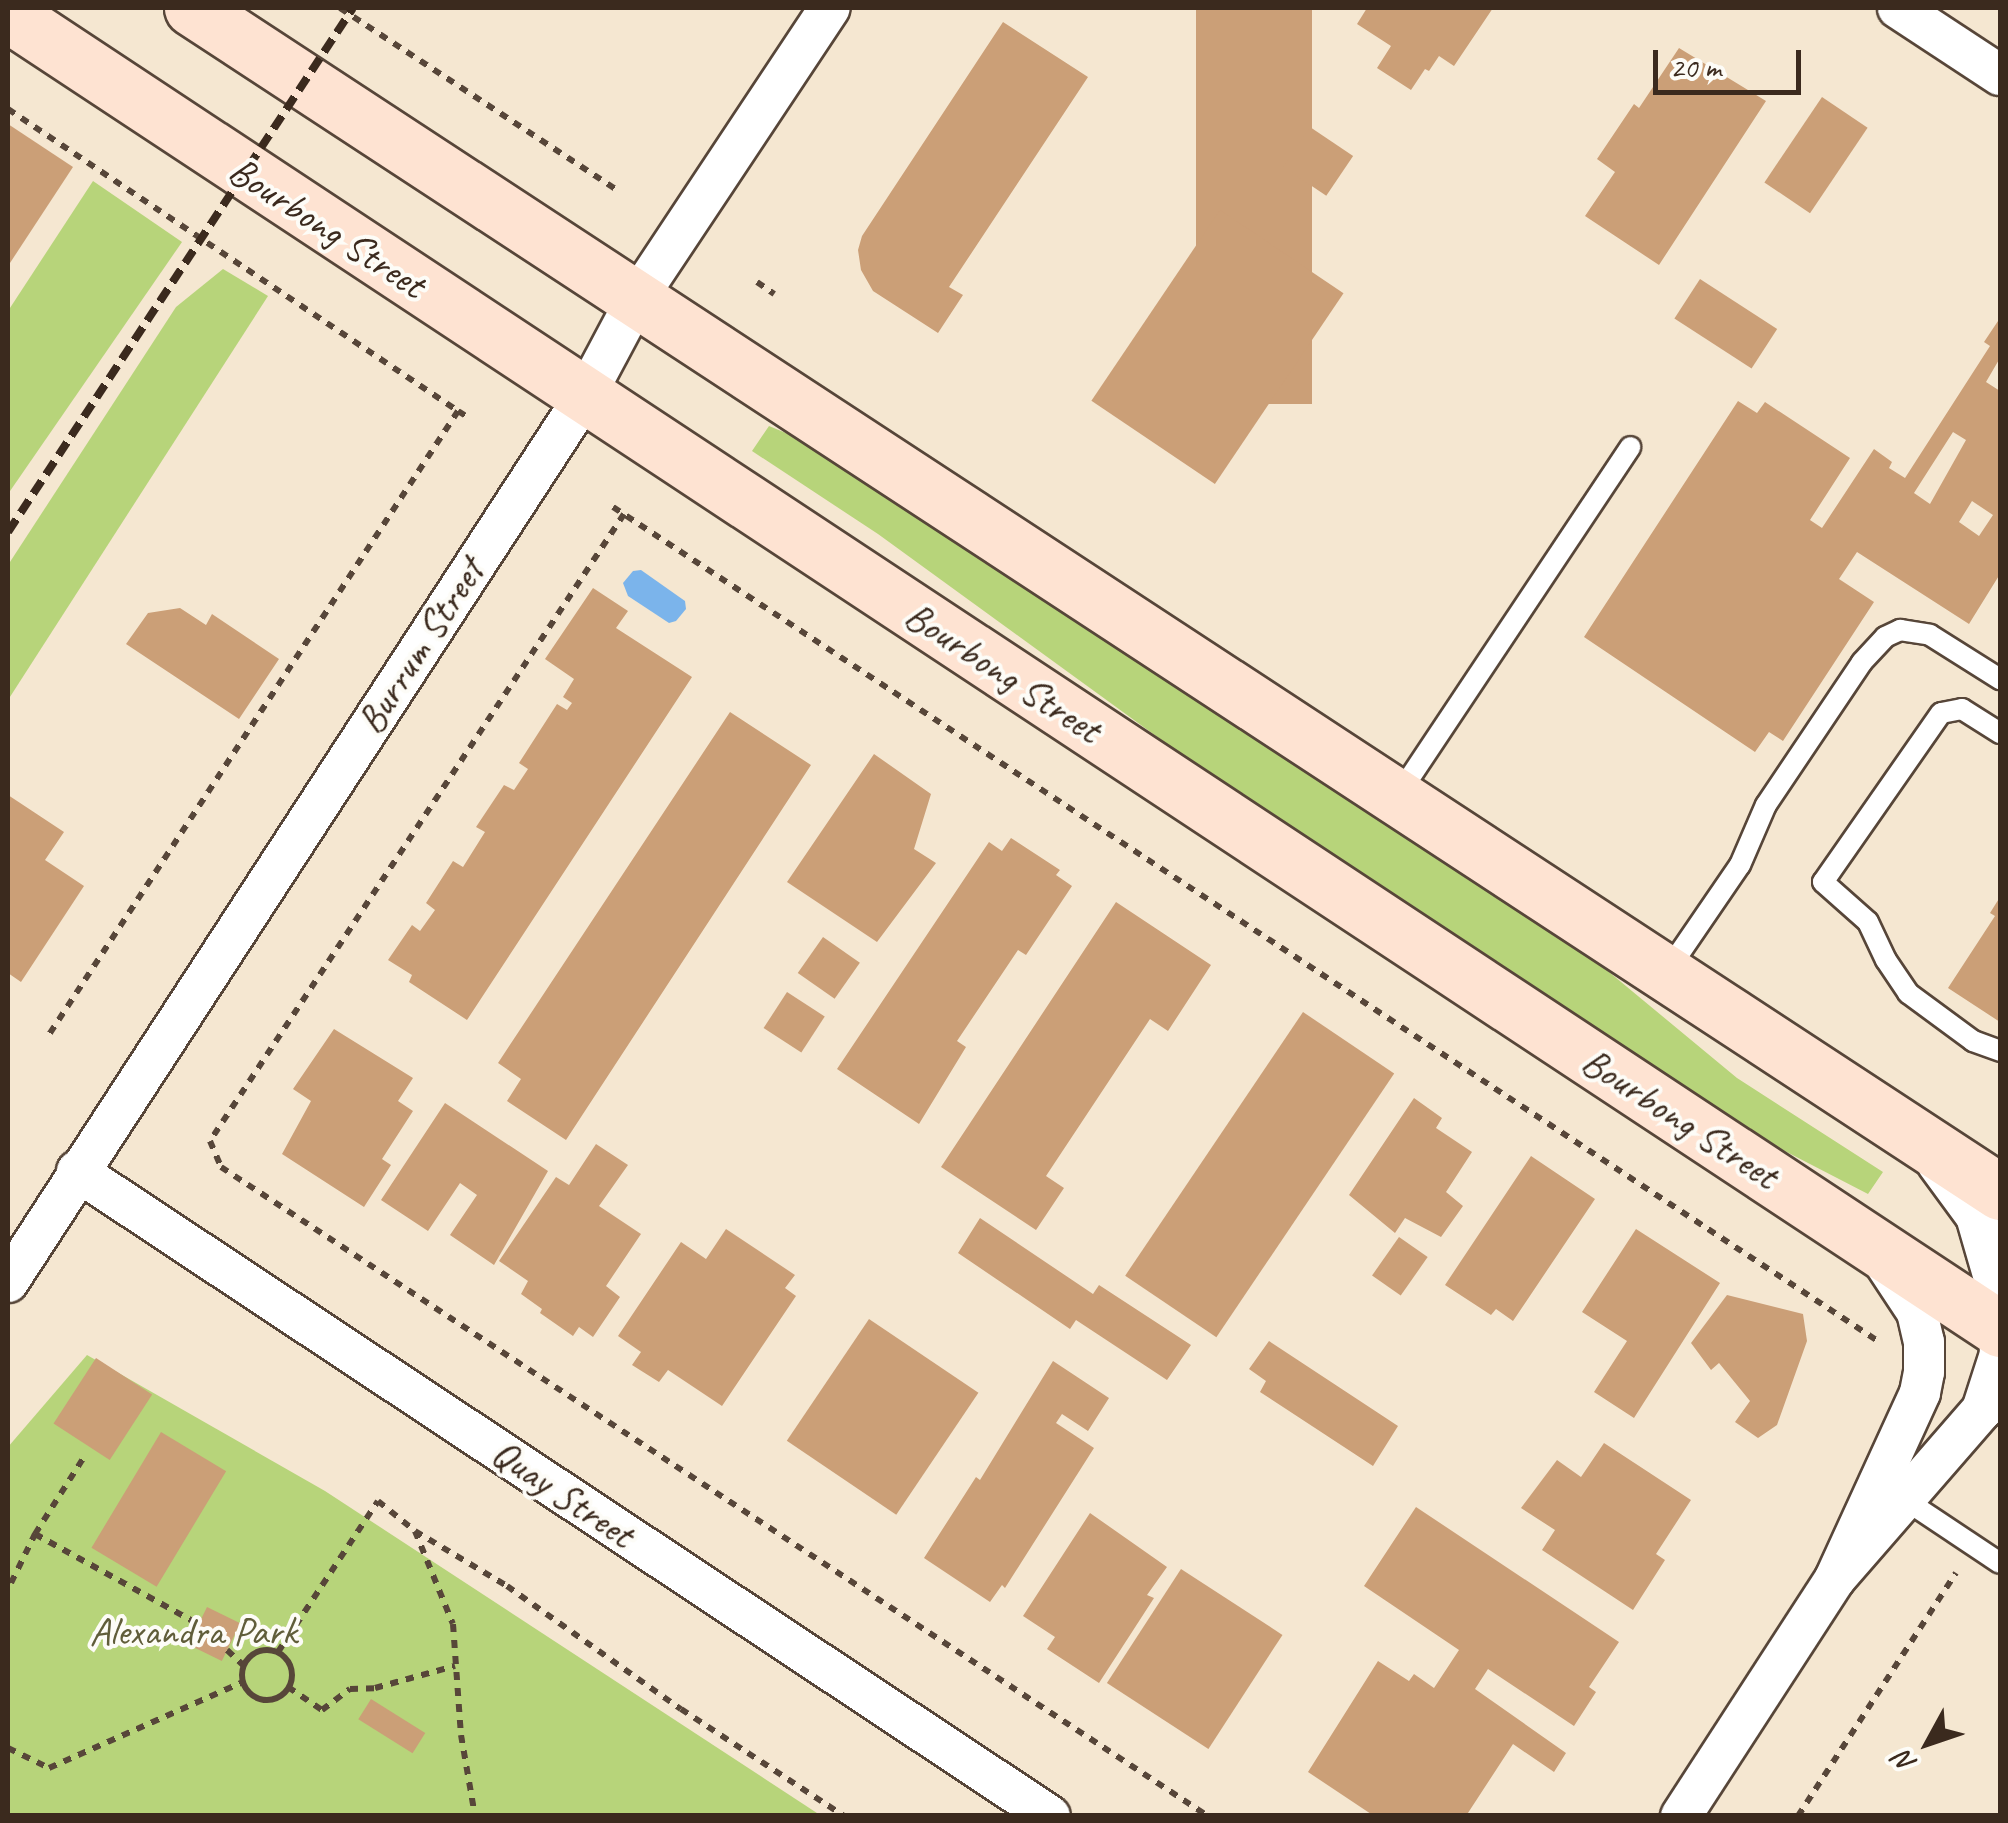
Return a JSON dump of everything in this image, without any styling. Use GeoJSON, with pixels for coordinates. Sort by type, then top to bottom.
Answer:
{"type":"FeatureCollection","features":[{"type":"Feature","properties":{"kind":"main road"},"geometry":{"type":"LineString","coordinates":[[192,8],[1889,1118],[1987,1178]]}},
{"type":"Feature","properties":{"kind":"main road","name":"Bourbong Street"},"geometry":{"type":"LineString","coordinates":[[8,14],[2000,1329]]}},
{"type":"Feature","properties":{"kind":"street","name":"Burrum Street"},"geometry":{"type":"LineString","coordinates":[[8,1282],[585,396],[638,298],[830,8]]}},
{"type":"Feature","properties":{"kind":"street"},"geometry":{"type":"LineString","coordinates":[[1898,8],[2000,75]]}},
{"type":"Feature","properties":{"kind":"street"},"geometry":{"type":"LineString","coordinates":[[1680,1816],[1835,1579],[1991,1402],[2000,1354],[1998,1292],[1976,1216],[1932,1156],[1889,1118]]}},
{"type":"Feature","properties":{"kind":"street","name":"Quay Street"},"geometry":{"type":"LineString","coordinates":[[77,1171],[1050,1816]]}},
{"type":"Feature","properties":{"kind":"street"},"geometry":{"type":"LineString","coordinates":[[1835,1579],[1920,1393],[1924,1372],[1924,1342],[1906,1290],[1856,1233]]}},
{"type":"Feature","properties":{"kind":"lane"},"geometry":{"type":"LineString","coordinates":[[1398,794],[1630,447]]}},
{"type":"Feature","properties":{"kind":"lane"},"geometry":{"type":"LineString","coordinates":[[1668,970],[1740,865],[1766,804],[1862,662],[1886,637],[1900,630],[1930,635],[2000,679]]}},
{"type":"Feature","properties":{"kind":"lane"},"geometry":{"type":"LineString","coordinates":[[2000,733],[1954,708],[1941,714],[1824,882],[1868,922],[1908,993],[1973,1041],[2000,1051]]}},
{"type":"Feature","properties":{"kind":"lane"},"geometry":{"type":"LineString","coordinates":[[1904,1499],[2000,1562]]}},
{"type":"Feature","properties":{"kind":"path"},"geometry":{"type":"LineString","coordinates":[[340,8],[620,192]]}},
{"type":"Feature","properties":{"kind":"path"},"geometry":{"type":"LineString","coordinates":[[8,108],[471,419]]}},
{"type":"Feature","properties":{"kind":"path"},"geometry":{"type":"LineString","coordinates":[[757,282],[774,294]]}},
{"type":"Feature","properties":{"kind":"path"},"geometry":{"type":"LineString","coordinates":[[48,1036],[458,411]]}},
{"type":"Feature","properties":{"kind":"path"},"geometry":{"type":"LineString","coordinates":[[613,508],[1888,1347]]}},
{"type":"Feature","properties":{"kind":"path"},"geometry":{"type":"LineString","coordinates":[[624,514],[210,1141],[221,1166],[1208,1816]]}},
{"type":"Feature","properties":{"kind":"path"},"geometry":{"type":"LineString","coordinates":[[8,1580],[11,1583],[35,1534],[84,1457]]}},
{"type":"Feature","properties":{"kind":"path"},"geometry":{"type":"LineString","coordinates":[[278,1652],[378,1501],[415,1531],[507,1586],[681,1709],[844,1816]]}},
{"type":"Feature","properties":{"kind":"path"},"geometry":{"type":"LineString","coordinates":[[415,1531],[453,1624],[461,1736],[475,1816]]}},
{"type":"Feature","properties":{"kind":"path"},"geometry":{"type":"LineString","coordinates":[[35,1534],[200,1624]]}},
{"type":"Feature","properties":{"kind":"path"},"geometry":{"type":"LineString","coordinates":[[1798,1816],[1974,1545]]}},
{"type":"Feature","properties":{"kind":"path"},"geometry":{"type":"LineString","coordinates":[[227,1650],[244,1666]]}},
{"type":"Feature","properties":{"kind":"path"},"geometry":{"type":"LineString","coordinates":[[261,1650],[278,1652],[292,1672],[288,1687],[268,1700],[252,1695],[243,1682],[244,1666],[261,1650]]}},
{"type":"Feature","properties":{"kind":"path"},"geometry":{"type":"LineString","coordinates":[[288,1687],[322,1710],[350,1689],[375,1688],[456,1666]]}},
{"type":"Feature","properties":{"kind":"path"},"geometry":{"type":"LineString","coordinates":[[8,1748],[49,1768],[243,1682]]}},
{"type":"Feature","properties":{"kind":"green space"},"geometry":{"type":"Polygon","coordinates":[[[93,181],[182,242],[8,494],[8,311],[93,181]]]}},
{"type":"Feature","properties":{"kind":"green space"},"geometry":{"type":"Polygon","coordinates":[[[223,269],[268,296],[8,700],[8,565],[176,307],[223,269]]]}},
{"type":"Feature","properties":{"kind":"green space"},"geometry":{"type":"Polygon","coordinates":[[[769,426],[810,443],[1580,948],[1737,1078],[1883,1172],[1868,1194],[1775,1146],[1200,768],[878,534],[752,451],[769,426]]]}},
{"type":"Feature","properties":{"kind":"green space","name":"Alexandra Park"},"geometry":{"type":"Polygon","coordinates":[[[87,1355],[325,1491],[820,1815],[8,1816],[8,1447],[87,1355]]]}},
{"type":"Feature","properties":{"kind":"water"},"geometry":{"type":"Polygon","coordinates":[[[641,570],[685,601],[686,609],[676,621],[669,623],[628,596],[623,583],[633,571],[641,570]]]}},
{"type":"Feature","properties":{"kind":"building"},"geometry":{"type":"Polygon","coordinates":[[[1196,8],[1312,8],[1312,404],[1196,404],[1196,8]]]}},
{"type":"Feature","properties":{"kind":"building"},"geometry":{"type":"Polygon","coordinates":[[[1367,8],[1493,8],[1454,66],[1439,56],[1411,90],[1377,68],[1391,46],[1357,24],[1367,8]]]}},
{"type":"Feature","properties":{"kind":"building"},"geometry":{"type":"Polygon","coordinates":[[[1003,22],[1088,77],[949,287],[963,295],[938,333],[873,291],[861,270],[858,250],[862,236],[1003,22]]]}},
{"type":"Feature","properties":{"kind":"building"},"geometry":{"type":"Polygon","coordinates":[[[1679,48],[1766,101],[1659,265],[1585,216],[1615,172],[1597,159],[1634,104],[1639,108],[1679,48]]]}},
{"type":"Feature","properties":{"kind":"building"},"geometry":{"type":"Polygon","coordinates":[[[1822,97],[1868,128],[1810,213],[1764,182],[1822,97]]]}},
{"type":"Feature","properties":{"kind":"building"},"geometry":{"type":"Polygon","coordinates":[[[8,124],[73,167],[8,266],[8,124]]]}},
{"type":"Feature","properties":{"kind":"building"},"geometry":{"type":"Polygon","coordinates":[[[1310,127],[1353,156],[1326,196],[1283,167],[1310,127]]]}},
{"type":"Feature","properties":{"kind":"building"},"geometry":{"type":"Polygon","coordinates":[[[1220,210],[1344,293],[1215,484],[1091,401],[1220,210]]]}},
{"type":"Feature","properties":{"kind":"building"},"geometry":{"type":"Polygon","coordinates":[[[1700,279],[1777,329],[1752,369],[1674,318],[1700,279]]]}},
{"type":"Feature","properties":{"kind":"building"},"geometry":{"type":"Polygon","coordinates":[[[2000,318],[2000,358],[1986,382],[2000,391],[2000,574],[1969,624],[1857,552],[1839,579],[1874,602],[1783,741],[1769,732],[1755,752],[1584,637],[1738,401],[1757,413],[1765,402],[1850,458],[1810,520],[1822,528],[1874,449],[1892,462],[1889,468],[1905,478],[1990,346],[1984,342],[2000,318]],[[1953,432],[1914,493],[1930,504],[1966,440],[1953,432]],[[1972,501],[1959,522],[1979,536],[1993,515],[1972,501]]]}},
{"type":"Feature","properties":{"kind":"building"},"geometry":{"type":"Polygon","coordinates":[[[593,588],[628,611],[616,628],[692,677],[467,1020],[409,982],[412,975],[388,960],[412,925],[420,931],[435,910],[426,903],[453,861],[463,867],[485,832],[476,827],[504,785],[514,790],[528,769],[519,763],[557,704],[567,710],[572,703],[563,697],[574,679],[545,659],[593,588]]]}},
{"type":"Feature","properties":{"kind":"building"},"geometry":{"type":"Polygon","coordinates":[[[180,608],[206,625],[212,614],[279,659],[239,719],[126,644],[148,613],[180,608]]]}},
{"type":"Feature","properties":{"kind":"building"},"geometry":{"type":"Polygon","coordinates":[[[730,712],[811,765],[566,1140],[507,1101],[521,1079],[498,1063],[730,712]]]}},
{"type":"Feature","properties":{"kind":"building"},"geometry":{"type":"Polygon","coordinates":[[[874,754],[931,794],[914,849],[936,863],[877,942],[787,882],[874,754]]]}},
{"type":"Feature","properties":{"kind":"building"},"geometry":{"type":"Polygon","coordinates":[[[8,795],[64,832],[45,860],[84,886],[21,982],[8,973],[8,795]]]}},
{"type":"Feature","properties":{"kind":"building"},"geometry":{"type":"Polygon","coordinates":[[[1011,838],[1060,870],[1056,875],[1072,886],[1026,955],[1018,950],[957,1041],[966,1047],[919,1124],[837,1069],[989,842],[1002,851],[1011,838]]]}},
{"type":"Feature","properties":{"kind":"building"},"geometry":{"type":"Polygon","coordinates":[[[2000,897],[2000,1022],[1948,988],[1995,916],[1990,913],[2000,897]]]}},
{"type":"Feature","properties":{"kind":"building"},"geometry":{"type":"Polygon","coordinates":[[[1116,902],[1211,965],[1168,1031],[1150,1019],[1046,1176],[1064,1188],[1036,1230],[941,1167],[1116,902]]]}},
{"type":"Feature","properties":{"kind":"building"},"geometry":{"type":"Polygon","coordinates":[[[823,937],[860,963],[835,999],[798,973],[823,937]]]}},
{"type":"Feature","properties":{"kind":"building"},"geometry":{"type":"Polygon","coordinates":[[[787,992],[825,1017],[801,1053],[764,1028],[787,992]]]}},
{"type":"Feature","properties":{"kind":"building"},"geometry":{"type":"Polygon","coordinates":[[[1303,1012],[1394,1074],[1216,1337],[1125,1276],[1303,1012]]]}},
{"type":"Feature","properties":{"kind":"building"},"geometry":{"type":"Polygon","coordinates":[[[334,1029],[413,1078],[398,1101],[413,1111],[382,1159],[391,1165],[364,1207],[282,1154],[311,1101],[293,1089],[334,1029]]]}},
{"type":"Feature","properties":{"kind":"building"},"geometry":{"type":"Polygon","coordinates":[[[1414,1098],[1442,1118],[1436,1128],[1472,1152],[1446,1192],[1463,1206],[1441,1237],[1405,1218],[1395,1233],[1349,1195],[1414,1098]]]}},
{"type":"Feature","properties":{"kind":"building"},"geometry":{"type":"Polygon","coordinates":[[[445,1103],[548,1171],[494,1265],[450,1235],[477,1195],[460,1183],[428,1231],[381,1200],[445,1103]]]}},
{"type":"Feature","properties":{"kind":"building"},"geometry":{"type":"Polygon","coordinates":[[[596,1144],[628,1165],[599,1206],[641,1234],[606,1286],[620,1297],[593,1337],[579,1327],[573,1336],[521,1294],[528,1281],[499,1261],[556,1177],[569,1185],[596,1144]]]}},
{"type":"Feature","properties":{"kind":"building"},"geometry":{"type":"Polygon","coordinates":[[[1531,1156],[1595,1199],[1513,1321],[1496,1309],[1491,1315],[1445,1285],[1531,1156]]]}},
{"type":"Feature","properties":{"kind":"building"},"geometry":{"type":"Polygon","coordinates":[[[980,1218],[1093,1294],[1099,1285],[1191,1345],[1167,1380],[1076,1320],[1070,1329],[958,1253],[980,1218]]]}},
{"type":"Feature","properties":{"kind":"building"},"geometry":{"type":"Polygon","coordinates":[[[726,1229],[795,1275],[785,1288],[796,1296],[722,1406],[668,1370],[659,1382],[632,1365],[641,1352],[618,1336],[681,1242],[706,1259],[726,1229]]]}},
{"type":"Feature","properties":{"kind":"building"},"geometry":{"type":"Polygon","coordinates":[[[1636,1229],[1720,1283],[1634,1418],[1594,1392],[1627,1341],[1582,1312],[1636,1229]]]}},
{"type":"Feature","properties":{"kind":"building"},"geometry":{"type":"Polygon","coordinates":[[[1399,1237],[1428,1257],[1401,1296],[1372,1276],[1399,1237]]]}},
{"type":"Feature","properties":{"kind":"building"},"geometry":{"type":"Polygon","coordinates":[[[1727,1295],[1803,1314],[1807,1341],[1777,1425],[1758,1438],[1735,1422],[1750,1401],[1719,1363],[1711,1370],[1691,1343],[1727,1295]]]}},
{"type":"Feature","properties":{"kind":"building"},"geometry":{"type":"Polygon","coordinates":[[[869,1319],[978,1393],[896,1515],[787,1441],[869,1319]]]}},
{"type":"Feature","properties":{"kind":"building"},"geometry":{"type":"Polygon","coordinates":[[[1269,1341],[1398,1426],[1373,1466],[1260,1392],[1266,1381],[1249,1369],[1269,1341]]]}},
{"type":"Feature","properties":{"kind":"building"},"geometry":{"type":"Polygon","coordinates":[[[96,1358],[152,1394],[110,1460],[54,1423],[96,1358]]]}},
{"type":"Feature","properties":{"kind":"building"},"geometry":{"type":"Polygon","coordinates":[[[1053,1361],[1109,1398],[1088,1431],[1062,1414],[1056,1423],[1094,1448],[1005,1588],[1002,1585],[990,1602],[924,1558],[976,1477],[980,1480],[1053,1361]]]}},
{"type":"Feature","properties":{"kind":"building"},"geometry":{"type":"Polygon","coordinates":[[[161,1432],[226,1471],[157,1587],[91,1548],[161,1432]]]}},
{"type":"Feature","properties":{"kind":"building"},"geometry":{"type":"Polygon","coordinates":[[[1604,1443],[1691,1500],[1656,1554],[1665,1560],[1633,1610],[1542,1550],[1555,1530],[1521,1508],[1557,1460],[1581,1477],[1604,1443]]]}},
{"type":"Feature","properties":{"kind":"building"},"geometry":{"type":"Polygon","coordinates":[[[1416,1507],[1619,1642],[1589,1687],[1596,1692],[1574,1726],[1488,1669],[1475,1689],[1566,1753],[1554,1772],[1513,1744],[1466,1816],[1374,1816],[1308,1772],[1378,1661],[1409,1681],[1414,1674],[1434,1688],[1459,1650],[1364,1586],[1416,1507]]]}},
{"type":"Feature","properties":{"kind":"building"},"geometry":{"type":"Polygon","coordinates":[[[1090,1513],[1167,1567],[1147,1595],[1154,1598],[1099,1683],[1047,1649],[1055,1637],[1023,1616],[1090,1513]]]}},
{"type":"Feature","properties":{"kind":"building"},"geometry":{"type":"Polygon","coordinates":[[[1181,1569],[1282,1635],[1208,1749],[1107,1683],[1181,1569]]]}},
{"type":"Feature","properties":{"kind":"building"},"geometry":{"type":"Polygon","coordinates":[[[207,1607],[240,1623],[222,1661],[189,1645],[207,1607]]]}},
{"type":"Feature","properties":{"kind":"building"},"geometry":{"type":"Polygon","coordinates":[[[371,1699],[425,1733],[413,1753],[358,1719],[371,1699]]]}},
{"type":"Feature","properties":{"kind":"railway"},"geometry":{"type":"LineString","coordinates":[[8,532],[353,8]]}}]}
